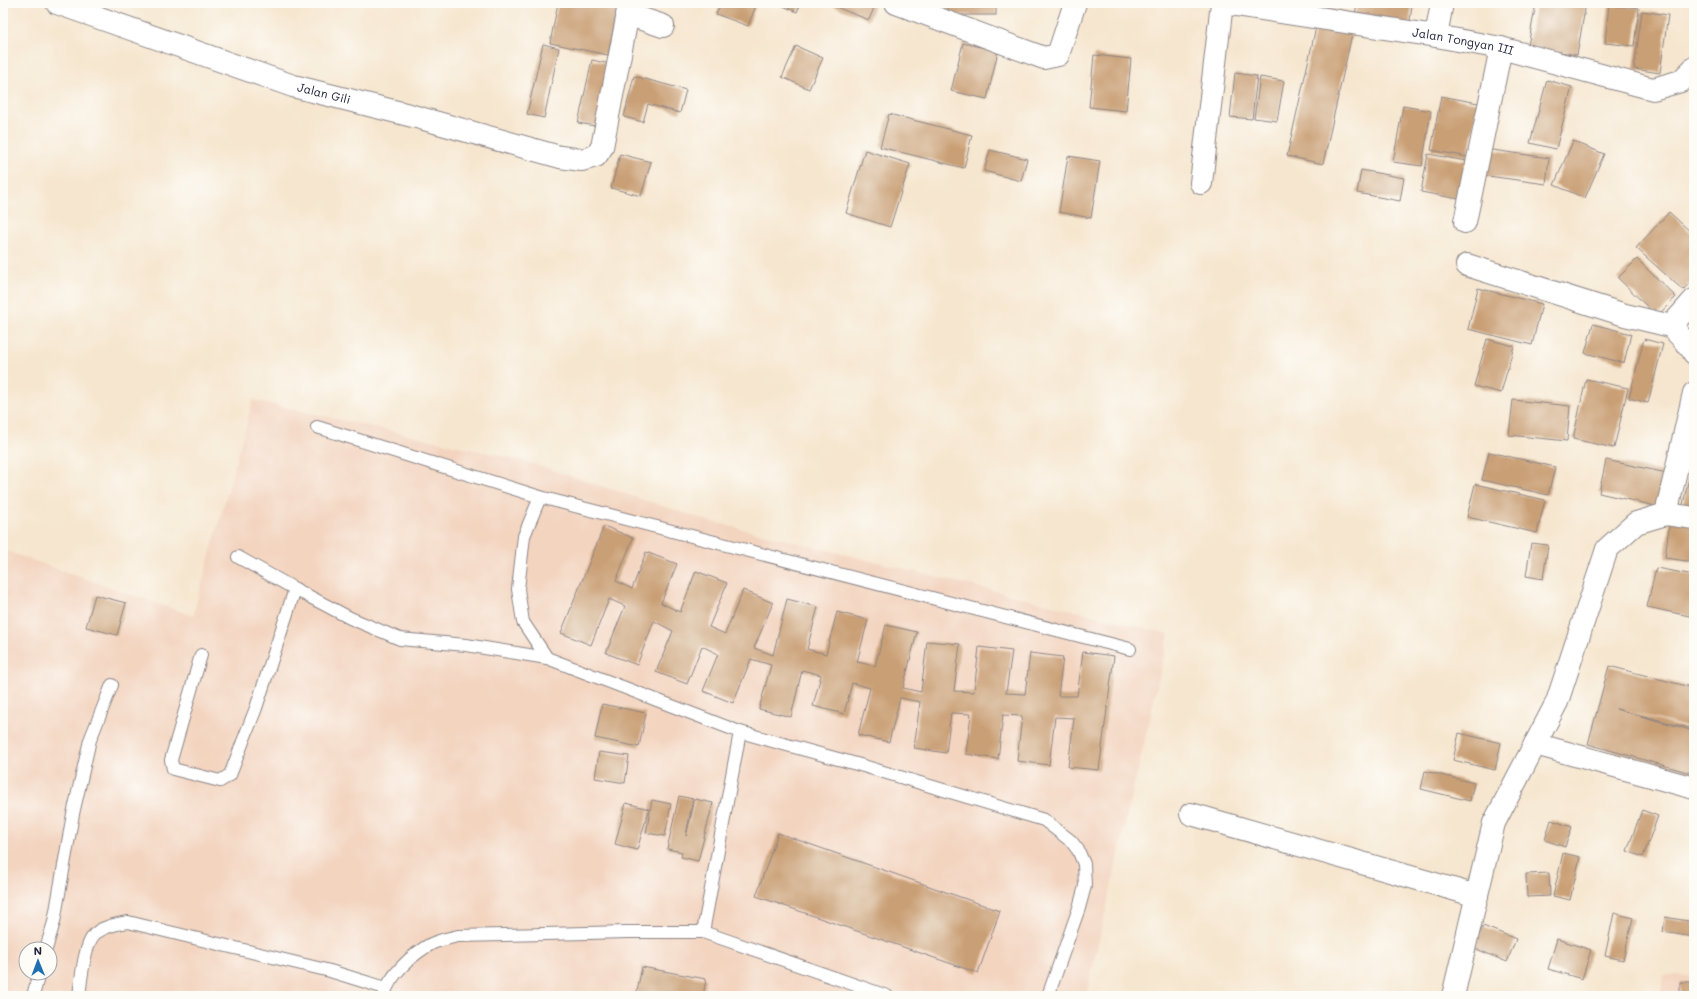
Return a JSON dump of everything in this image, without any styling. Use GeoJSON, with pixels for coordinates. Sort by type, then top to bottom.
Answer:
{"type":"FeatureCollection","features":[{"type":"Feature","properties":{"kind":"street","name":"Jalan Gili"},"geometry":{"type":"LineString","coordinates":[[57,3],[293,86],[413,116],[560,157],[582,160],[596,156],[602,147],[628,9]]}},
{"type":"Feature","properties":{"kind":"street"},"geometry":{"type":"LineString","coordinates":[[898,3],[1044,58],[1058,55],[1077,4]]}},
{"type":"Feature","properties":{"kind":"street","name":"Jalan Tongyan III"},"geometry":{"type":"LineString","coordinates":[[1223,3],[1436,36],[1502,48],[1654,89],[1681,81],[1694,68]]}},
{"type":"Feature","properties":{"kind":"street"},"geometry":{"type":"LineString","coordinates":[[1201,183],[1223,3]]}},
{"type":"Feature","properties":{"kind":"street"},"geometry":{"type":"LineString","coordinates":[[1436,36],[1442,3]]}},
{"type":"Feature","properties":{"kind":"street"},"geometry":{"type":"LineString","coordinates":[[628,9],[663,26]]}},
{"type":"Feature","properties":{"kind":"street"},"geometry":{"type":"LineString","coordinates":[[1464,222],[1502,48]]}},
{"type":"Feature","properties":{"kind":"street"},"geometry":{"type":"LineString","coordinates":[[1468,265],[1625,315],[1670,326],[1694,353]]}},
{"type":"Feature","properties":{"kind":"street"},"geometry":{"type":"LineString","coordinates":[[1670,326],[1694,300]]}},
{"type":"Feature","properties":{"kind":"street"},"geometry":{"type":"LineString","coordinates":[[1666,514],[1694,392]]}},
{"type":"Feature","properties":{"kind":"street"},"geometry":{"type":"LineString","coordinates":[[1453,996],[1494,823],[1557,702],[1607,549],[1636,523],[1666,514],[1694,518]]}},
{"type":"Feature","properties":{"kind":"street"},"geometry":{"type":"LineString","coordinates":[[1535,744],[1694,788]]}},
{"type":"Feature","properties":{"kind":"street"},"geometry":{"type":"LineString","coordinates":[[1191,814],[1477,896]]}},
{"type":"Feature","properties":{"kind":"lane"},"geometry":{"type":"LineString","coordinates":[[317,427],[540,498],[1130,648]]}},
{"type":"Feature","properties":{"kind":"lane"},"geometry":{"type":"LineString","coordinates":[[540,498],[524,536],[518,589],[522,622],[547,658]]}},
{"type":"Feature","properties":{"kind":"lane"},"geometry":{"type":"LineString","coordinates":[[238,556],[295,589],[350,618],[400,639],[466,645],[547,658],[740,732],[860,765],[1044,820],[1071,841],[1078,850],[1084,864],[1085,886],[1079,908],[1048,996]]}},
{"type":"Feature","properties":{"kind":"lane"},"geometry":{"type":"LineString","coordinates":[[201,655],[171,760],[171,765],[173,769],[220,781],[230,775],[256,708],[295,589]]}},
{"type":"Feature","properties":{"kind":"lane"},"geometry":{"type":"LineString","coordinates":[[48,941],[54,922],[72,814],[90,740],[112,685]]}},
{"type":"Feature","properties":{"kind":"lane"},"geometry":{"type":"LineString","coordinates":[[703,932],[740,732]]}},
{"type":"Feature","properties":{"kind":"lane"},"geometry":{"type":"LineString","coordinates":[[79,996],[88,944],[95,934],[113,924],[128,922],[330,971],[384,992],[393,976],[414,956],[432,944],[458,936],[628,932],[703,932],[887,996]]}},
{"type":"Feature","properties":{"kind":"lane"},"geometry":{"type":"LineString","coordinates":[[33,996],[37,981]]}},
{"type":"Feature","properties":{"kind":"shaded area"},"geometry":{"type":"Polygon","coordinates":[[[253,400],[524,461],[709,521],[1169,634],[1086,996],[3,996],[3,550],[193,616],[253,400]]]}},
{"type":"Feature","properties":{"kind":"shaded area"},"geometry":{"type":"Polygon","coordinates":[[[1664,975],[1694,976],[1694,996],[1660,996],[1664,975]]]}},
{"type":"Feature","properties":{"kind":"building"},"geometry":{"type":"Polygon","coordinates":[[[558,3],[608,3],[618,5],[608,55],[550,43],[558,3]]]}},
{"type":"Feature","properties":{"kind":"building"},"geometry":{"type":"Polygon","coordinates":[[[721,3],[757,3],[748,26],[716,14],[721,3]]]}},
{"type":"Feature","properties":{"kind":"building"},"geometry":{"type":"Polygon","coordinates":[[[776,3],[801,3],[797,12],[776,3]]]}},
{"type":"Feature","properties":{"kind":"building"},"geometry":{"type":"Polygon","coordinates":[[[826,3],[876,3],[869,20],[826,3]]]}},
{"type":"Feature","properties":{"kind":"building"},"geometry":{"type":"Polygon","coordinates":[[[948,3],[996,3],[996,15],[948,15],[948,3]]]}},
{"type":"Feature","properties":{"kind":"building"},"geometry":{"type":"Polygon","coordinates":[[[1357,3],[1394,3],[1412,5],[1409,28],[1354,21],[1357,3]]]}},
{"type":"Feature","properties":{"kind":"building"},"geometry":{"type":"Polygon","coordinates":[[[1536,3],[1586,3],[1577,55],[1528,46],[1536,3]]]}},
{"type":"Feature","properties":{"kind":"building"},"geometry":{"type":"Polygon","coordinates":[[[1609,5],[1639,8],[1634,46],[1605,43],[1609,5]]]}},
{"type":"Feature","properties":{"kind":"building"},"geometry":{"type":"Polygon","coordinates":[[[1642,11],[1668,15],[1660,73],[1634,69],[1642,11]]]}},
{"type":"Feature","properties":{"kind":"building"},"geometry":{"type":"Polygon","coordinates":[[[1316,27],[1352,34],[1323,164],[1287,156],[1316,27]]]}},
{"type":"Feature","properties":{"kind":"building"},"geometry":{"type":"Polygon","coordinates":[[[963,43],[998,51],[987,99],[951,91],[963,43]]]}},
{"type":"Feature","properties":{"kind":"building"},"geometry":{"type":"Polygon","coordinates":[[[543,44],[559,48],[544,118],[527,114],[543,44]]]}},
{"type":"Feature","properties":{"kind":"building"},"geometry":{"type":"Polygon","coordinates":[[[796,46],[823,58],[809,89],[782,77],[796,46]]]}},
{"type":"Feature","properties":{"kind":"building"},"geometry":{"type":"Polygon","coordinates":[[[1094,55],[1131,59],[1126,111],[1089,107],[1094,55]]]}},
{"type":"Feature","properties":{"kind":"building"},"geometry":{"type":"Polygon","coordinates":[[[592,60],[615,65],[601,127],[578,123],[592,60]]]}},
{"type":"Feature","properties":{"kind":"building"},"geometry":{"type":"Polygon","coordinates":[[[1235,73],[1257,76],[1252,119],[1230,117],[1235,73]]]}},
{"type":"Feature","properties":{"kind":"building"},"geometry":{"type":"Polygon","coordinates":[[[634,76],[686,90],[680,113],[648,104],[643,122],[624,117],[634,76]]]}},
{"type":"Feature","properties":{"kind":"building"},"geometry":{"type":"Polygon","coordinates":[[[1260,77],[1284,81],[1277,121],[1254,118],[1260,77]]]}},
{"type":"Feature","properties":{"kind":"building"},"geometry":{"type":"Polygon","coordinates":[[[1547,80],[1572,87],[1556,149],[1530,143],[1547,80]]]}},
{"type":"Feature","properties":{"kind":"building"},"geometry":{"type":"Polygon","coordinates":[[[1441,96],[1478,103],[1468,157],[1431,150],[1441,96]]]}},
{"type":"Feature","properties":{"kind":"building"},"geometry":{"type":"Polygon","coordinates":[[[1403,106],[1431,111],[1422,166],[1393,162],[1403,106]]]}},
{"type":"Feature","properties":{"kind":"building"},"geometry":{"type":"Polygon","coordinates":[[[889,114],[972,135],[964,168],[880,147],[889,114]]]}},
{"type":"Feature","properties":{"kind":"building"},"geometry":{"type":"Polygon","coordinates":[[[1573,141],[1604,154],[1585,198],[1554,185],[1573,141]]]}},
{"type":"Feature","properties":{"kind":"building"},"geometry":{"type":"Polygon","coordinates":[[[1485,149],[1549,158],[1546,184],[1481,175],[1485,149]]]}},
{"type":"Feature","properties":{"kind":"building"},"geometry":{"type":"Polygon","coordinates":[[[865,150],[910,164],[890,227],[846,213],[865,150]]]}},
{"type":"Feature","properties":{"kind":"building"},"geometry":{"type":"Polygon","coordinates":[[[990,150],[1027,159],[1021,181],[984,171],[990,150]]]}},
{"type":"Feature","properties":{"kind":"building"},"geometry":{"type":"Polygon","coordinates":[[[620,154],[651,162],[641,196],[611,188],[620,154]]]}},
{"type":"Feature","properties":{"kind":"building"},"geometry":{"type":"Polygon","coordinates":[[[1428,154],[1466,161],[1459,199],[1421,192],[1428,154]]]}},
{"type":"Feature","properties":{"kind":"building"},"geometry":{"type":"Polygon","coordinates":[[[1068,156],[1100,161],[1091,218],[1059,212],[1068,156]]]}},
{"type":"Feature","properties":{"kind":"building"},"geometry":{"type":"Polygon","coordinates":[[[1361,170],[1404,178],[1400,201],[1357,193],[1361,170]]]}},
{"type":"Feature","properties":{"kind":"building"},"geometry":{"type":"Polygon","coordinates":[[[1669,212],[1694,235],[1694,278],[1683,290],[1636,248],[1669,212]]]}},
{"type":"Feature","properties":{"kind":"building"},"geometry":{"type":"Polygon","coordinates":[[[1637,259],[1676,297],[1657,316],[1618,278],[1637,259]]]}},
{"type":"Feature","properties":{"kind":"building"},"geometry":{"type":"Polygon","coordinates":[[[1478,288],[1542,304],[1532,345],[1468,329],[1478,288]]]}},
{"type":"Feature","properties":{"kind":"building"},"geometry":{"type":"Polygon","coordinates":[[[1593,324],[1631,334],[1624,363],[1585,353],[1593,324]]]}},
{"type":"Feature","properties":{"kind":"building"},"geometry":{"type":"Polygon","coordinates":[[[1487,339],[1514,346],[1501,393],[1474,386],[1487,339]]]}},
{"type":"Feature","properties":{"kind":"building"},"geometry":{"type":"Polygon","coordinates":[[[1644,339],[1663,344],[1648,403],[1629,398],[1644,339]]]}},
{"type":"Feature","properties":{"kind":"building"},"geometry":{"type":"Polygon","coordinates":[[[1586,379],[1628,388],[1614,448],[1573,439],[1586,379]]]}},
{"type":"Feature","properties":{"kind":"building"},"geometry":{"type":"Polygon","coordinates":[[[1513,400],[1570,406],[1567,441],[1509,435],[1513,400]]]}},
{"type":"Feature","properties":{"kind":"building"},"geometry":{"type":"Polygon","coordinates":[[[1489,452],[1555,467],[1548,495],[1482,480],[1489,452]]]}},
{"type":"Feature","properties":{"kind":"building"},"geometry":{"type":"Polygon","coordinates":[[[1606,460],[1667,473],[1660,507],[1599,493],[1606,460]]]}},
{"type":"Feature","properties":{"kind":"building"},"geometry":{"type":"Polygon","coordinates":[[[1690,473],[1694,474],[1694,511],[1682,509],[1690,473]]]}},
{"type":"Feature","properties":{"kind":"building"},"geometry":{"type":"Polygon","coordinates":[[[1475,484],[1545,500],[1537,533],[1467,517],[1475,484]]]}},
{"type":"Feature","properties":{"kind":"building"},"geometry":{"type":"Polygon","coordinates":[[[1670,519],[1694,522],[1694,562],[1665,558],[1670,519]]]}},
{"type":"Feature","properties":{"kind":"building"},"geometry":{"type":"Polygon","coordinates":[[[604,526],[633,538],[616,581],[632,589],[646,552],[677,564],[661,603],[680,612],[696,571],[727,583],[709,627],[725,634],[743,590],[773,603],[754,648],[773,655],[787,599],[818,607],[807,649],[826,654],[837,612],[868,620],[857,662],[875,666],[886,625],[917,632],[903,688],[921,692],[927,641],[960,644],[954,691],[974,692],[979,647],[1012,651],[1006,693],[1025,694],[1030,653],[1063,657],[1058,696],[1077,696],[1083,652],[1114,656],[1099,770],[1068,767],[1074,718],[1055,717],[1049,765],[1017,761],[1022,716],[1003,715],[998,759],[966,754],[971,714],[951,713],[946,753],[914,748],[920,702],[900,698],[889,742],[858,735],[870,688],[852,683],[844,714],[813,706],[821,675],[802,670],[791,717],[759,709],[771,665],[751,659],[733,703],[703,691],[718,654],[702,646],[687,684],[656,672],[673,631],[654,621],[637,665],[606,653],[625,606],[609,599],[591,645],[561,633],[604,526]]]}},
{"type":"Feature","properties":{"kind":"building"},"geometry":{"type":"Polygon","coordinates":[[[1531,543],[1548,545],[1543,579],[1526,576],[1531,543]]]}},
{"type":"Feature","properties":{"kind":"building"},"geometry":{"type":"Polygon","coordinates":[[[1656,568],[1694,575],[1694,617],[1647,607],[1656,568]]]}},
{"type":"Feature","properties":{"kind":"building"},"geometry":{"type":"Polygon","coordinates":[[[95,595],[126,603],[117,635],[86,627],[95,595]]]}},
{"type":"Feature","properties":{"kind":"building"},"geometry":{"type":"Polygon","coordinates":[[[1609,666],[1694,688],[1694,729],[1616,709],[1694,731],[1694,774],[1588,744],[1609,666]]]}},
{"type":"Feature","properties":{"kind":"building"},"geometry":{"type":"Polygon","coordinates":[[[602,704],[646,713],[639,747],[595,738],[602,704]]]}},
{"type":"Feature","properties":{"kind":"building"},"geometry":{"type":"Polygon","coordinates":[[[1459,733],[1501,743],[1495,770],[1453,760],[1459,733]]]}},
{"type":"Feature","properties":{"kind":"building"},"geometry":{"type":"Polygon","coordinates":[[[599,752],[629,756],[625,783],[595,778],[599,752]]]}},
{"type":"Feature","properties":{"kind":"building"},"geometry":{"type":"Polygon","coordinates":[[[1425,771],[1474,783],[1470,801],[1421,789],[1425,771]]]}},
{"type":"Feature","properties":{"kind":"building"},"geometry":{"type":"Polygon","coordinates":[[[679,796],[693,799],[686,836],[695,799],[713,803],[698,861],[681,857],[682,852],[667,849],[679,796]]]}},
{"type":"Feature","properties":{"kind":"building"},"geometry":{"type":"Polygon","coordinates":[[[652,800],[671,804],[665,836],[646,833],[652,800]]]}},
{"type":"Feature","properties":{"kind":"building"},"geometry":{"type":"Polygon","coordinates":[[[626,803],[649,809],[637,850],[615,844],[626,803]]]}},
{"type":"Feature","properties":{"kind":"building"},"geometry":{"type":"Polygon","coordinates":[[[1642,810],[1658,816],[1643,857],[1627,851],[1642,810]]]}},
{"type":"Feature","properties":{"kind":"building"},"geometry":{"type":"Polygon","coordinates":[[[1551,820],[1572,827],[1565,847],[1545,840],[1551,820]]]}},
{"type":"Feature","properties":{"kind":"building"},"geometry":{"type":"Polygon","coordinates":[[[778,833],[1000,911],[978,973],[756,896],[778,833]]]}},
{"type":"Feature","properties":{"kind":"building"},"geometry":{"type":"Polygon","coordinates":[[[1563,853],[1580,857],[1570,900],[1553,896],[1563,853]]]}},
{"type":"Feature","properties":{"kind":"building"},"geometry":{"type":"Polygon","coordinates":[[[1549,873],[1550,896],[1527,897],[1526,874],[1549,873]]]}},
{"type":"Feature","properties":{"kind":"building"},"geometry":{"type":"Polygon","coordinates":[[[1614,913],[1633,918],[1623,960],[1605,956],[1614,913]]]}},
{"type":"Feature","properties":{"kind":"building"},"geometry":{"type":"Polygon","coordinates":[[[1665,917],[1694,922],[1694,937],[1663,932],[1665,917]]]}},
{"type":"Feature","properties":{"kind":"building"},"geometry":{"type":"Polygon","coordinates":[[[1483,926],[1516,939],[1507,962],[1474,948],[1483,926]]]}},
{"type":"Feature","properties":{"kind":"building"},"geometry":{"type":"Polygon","coordinates":[[[1557,939],[1591,950],[1582,979],[1548,969],[1557,939]]]}},
{"type":"Feature","properties":{"kind":"building"},"geometry":{"type":"Polygon","coordinates":[[[642,967],[706,979],[703,996],[636,996],[642,967]]]}},
{"type":"Feature","properties":{"kind":"building"},"geometry":{"type":"Polygon","coordinates":[[[1680,982],[1694,982],[1694,996],[1680,996],[1680,982]]]}}]}
